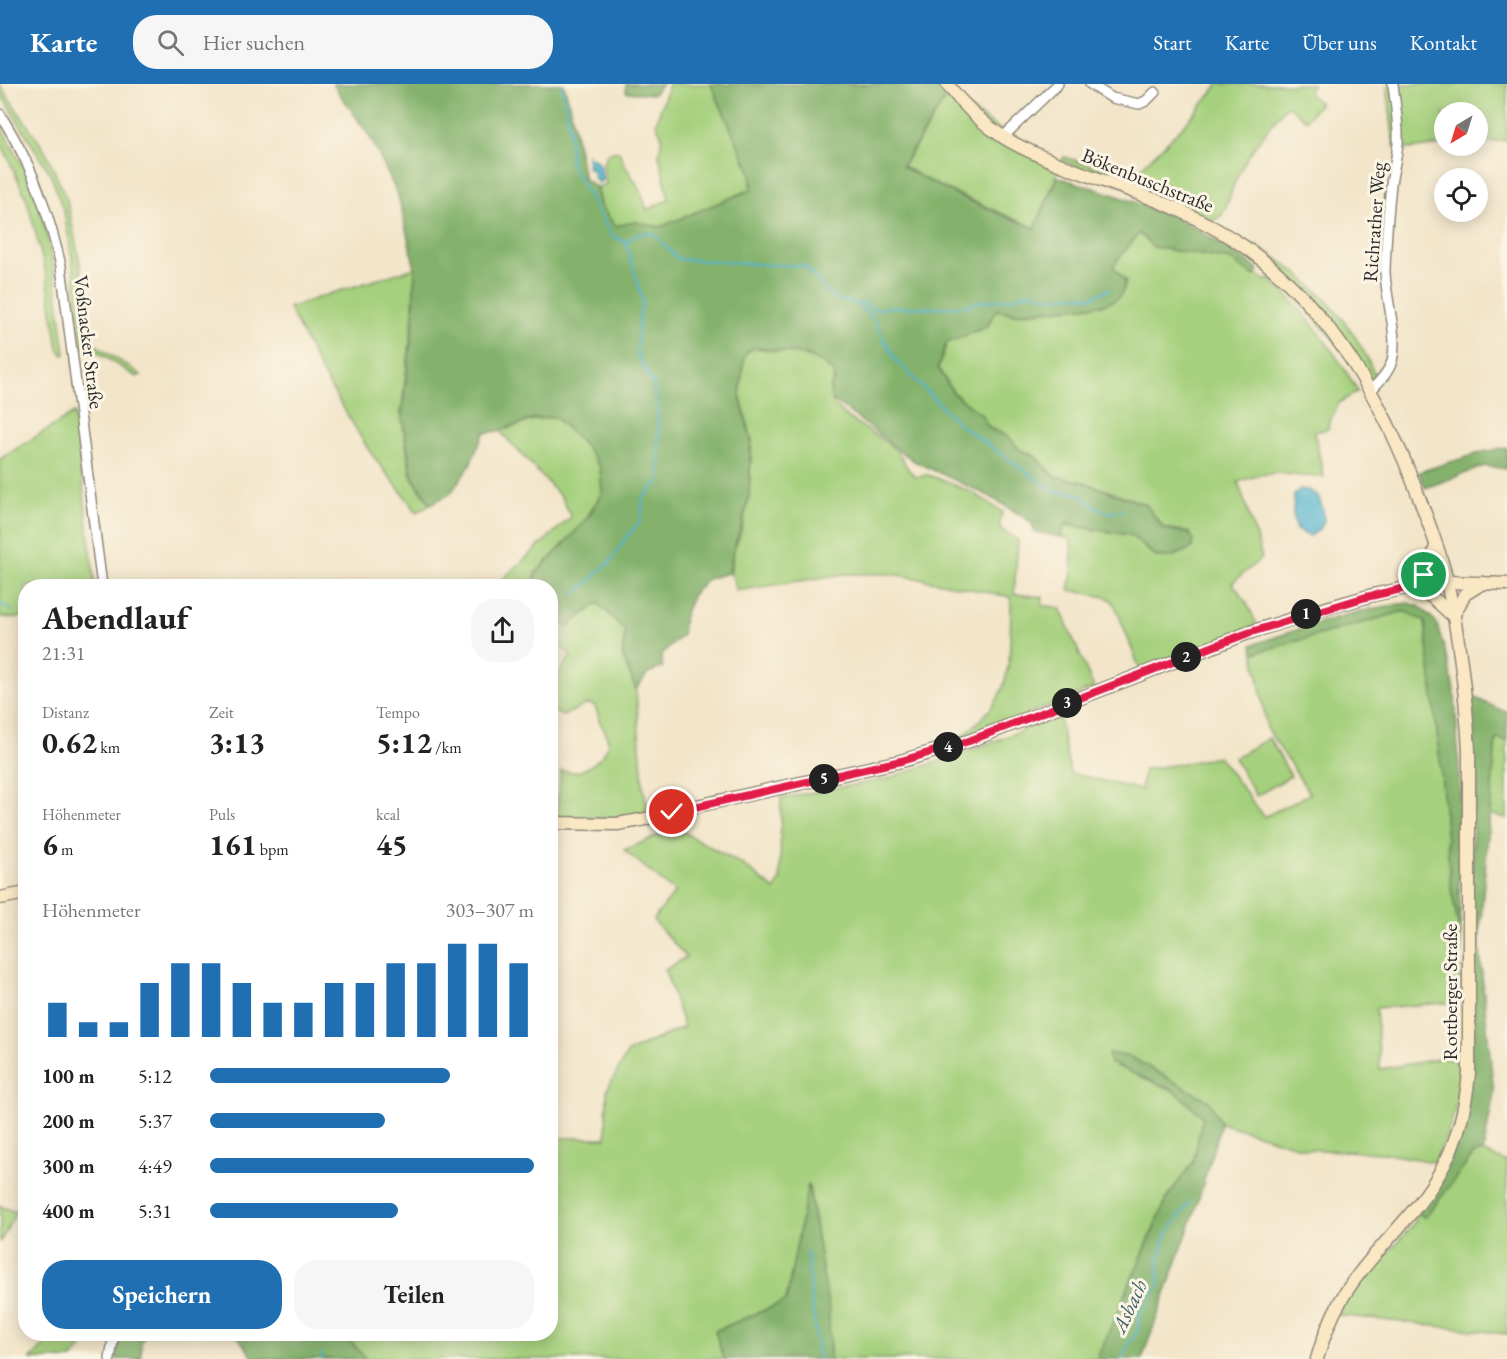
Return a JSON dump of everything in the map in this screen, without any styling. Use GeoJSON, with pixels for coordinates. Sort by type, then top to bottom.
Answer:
{"type":"FeatureCollection","features":[{"type":"Feature","properties":{"kind":"main road","name":"Bökenbuschstraße"},"geometry":{"type":"LineString","coordinates":[[947,84],[974,114],[1003,137],[1051,161],[1176,209],[1224,234],[1247,249],[1300,295],[1322,319],[1371,391],[1412,477],[1437,544],[1447,582]]}},
{"type":"Feature","properties":{"kind":"main road"},"geometry":{"type":"LineString","coordinates":[[1415,586],[1430,568],[1437,544]]}},
{"type":"Feature","properties":{"kind":"main road"},"geometry":{"type":"LineString","coordinates":[[558,823],[617,824],[641,820],[901,761],[969,741],[1248,633],[1366,597],[1415,586],[1447,582],[1507,584]]}},
{"type":"Feature","properties":{"kind":"main road","name":"Rottberger Straße"},"geometry":{"type":"LineString","coordinates":[[1317,1359],[1330,1320],[1341,1299],[1370,1260],[1430,1189],[1443,1167],[1454,1144],[1467,1091],[1469,1073],[1468,751],[1466,705],[1447,582]]}},
{"type":"Feature","properties":{"kind":"main road"},"geometry":{"type":"LineString","coordinates":[[1415,586],[1432,597],[1453,616],[1465,594],[1484,582]]}},
{"type":"Feature","properties":{"kind":"main road"},"geometry":{"type":"LineString","coordinates":[[0,898],[18,895]]}},
{"type":"Feature","properties":{"kind":"street"},"geometry":{"type":"LineString","coordinates":[[1003,137],[1058,84]]}},
{"type":"Feature","properties":{"kind":"street"},"geometry":{"type":"LineString","coordinates":[[1090,84],[1112,98],[1140,104],[1155,92]]}},
{"type":"Feature","properties":{"kind":"street","name":"Richrather Weg"},"geometry":{"type":"LineString","coordinates":[[1371,391],[1388,370],[1393,352],[1385,272],[1392,182],[1398,145],[1393,84]]}},
{"type":"Feature","properties":{"kind":"street","name":"Voßnacker Straße"},"geometry":{"type":"LineString","coordinates":[[0,114],[24,155],[40,192],[61,266],[101,579]]}},
{"type":"Feature","properties":{"kind":"street"},"geometry":{"type":"LineString","coordinates":[[110,1359],[113,1341]]}},
{"type":"Feature","properties":{"kind":"green space"},"geometry":{"type":"Polygon","coordinates":[[[333,84],[564,84],[584,179],[596,187],[600,205],[615,226],[635,222],[660,227],[752,189],[751,174],[711,84],[941,84],[948,94],[902,166],[967,200],[1035,228],[1058,177],[1124,198],[1188,224],[1258,269],[1254,276],[1231,260],[1153,247],[1139,233],[1113,266],[1125,281],[1121,295],[1116,300],[1102,305],[1015,313],[996,310],[986,327],[946,343],[938,368],[954,394],[981,414],[989,428],[1008,437],[1021,451],[1032,454],[1054,476],[1082,482],[1146,505],[1164,529],[1189,533],[1193,539],[1192,548],[1171,557],[1156,556],[1130,535],[1066,524],[1061,537],[1035,532],[1031,522],[991,497],[914,461],[831,398],[830,387],[835,380],[834,373],[822,363],[804,354],[755,348],[748,351],[744,357],[740,396],[751,440],[749,496],[729,573],[707,579],[693,594],[685,613],[682,635],[661,655],[663,667],[648,673],[636,690],[623,655],[625,630],[598,603],[567,627],[558,622],[558,579],[535,579],[536,573],[588,517],[602,492],[600,467],[585,446],[555,417],[533,419],[499,431],[484,433],[469,467],[450,494],[430,504],[412,476],[402,413],[413,326],[415,268],[398,195],[370,137],[333,84]]]}},
{"type":"Feature","properties":{"kind":"green space"},"geometry":{"type":"Polygon","coordinates":[[[626,84],[662,84],[653,94],[626,92],[626,84]]]}},
{"type":"Feature","properties":{"kind":"green space"},"geometry":{"type":"Polygon","coordinates":[[[669,84],[711,84],[751,174],[751,189],[661,227],[635,222],[615,226],[600,205],[597,188],[606,184],[603,162],[608,153],[619,151],[624,164],[640,189],[647,210],[669,199],[659,155],[662,137],[656,123],[669,84]]]}},
{"type":"Feature","properties":{"kind":"green space"},"geometry":{"type":"Polygon","coordinates":[[[1219,84],[1313,84],[1308,91],[1320,103],[1306,120],[1288,106],[1284,109],[1249,156],[1224,211],[1220,217],[1212,221],[1062,161],[1064,157],[1131,178],[1187,122],[1219,84]]]}},
{"type":"Feature","properties":{"kind":"green space"},"geometry":{"type":"Polygon","coordinates":[[[1387,84],[1507,84],[1507,140],[1488,142],[1488,102],[1434,102],[1434,146],[1407,149],[1394,146],[1387,84]]]}},
{"type":"Feature","properties":{"kind":"green space"},"geometry":{"type":"Polygon","coordinates":[[[0,85],[46,152],[67,200],[80,263],[87,334],[96,345],[141,375],[136,377],[92,348],[82,346],[73,264],[64,211],[50,173],[0,93],[0,85]]]}},
{"type":"Feature","properties":{"kind":"green space"},"geometry":{"type":"Polygon","coordinates":[[[948,94],[1059,170],[1035,228],[928,181],[903,166],[948,94]]]}},
{"type":"Feature","properties":{"kind":"green space"},"geometry":{"type":"Polygon","coordinates":[[[0,125],[24,168],[36,196],[46,230],[54,269],[65,354],[63,355],[58,349],[47,277],[27,200],[0,140],[0,125]]]}},
{"type":"Feature","properties":{"kind":"green space"},"geometry":{"type":"Polygon","coordinates":[[[1139,233],[1154,247],[1231,260],[1254,276],[1256,273],[1266,281],[1269,278],[1318,331],[1358,391],[1339,403],[1328,429],[1314,432],[1324,477],[1277,473],[1259,475],[1238,482],[1262,558],[1232,583],[1246,603],[1257,625],[1140,670],[1112,601],[1106,597],[1069,590],[1072,573],[1071,539],[1061,537],[1065,525],[1130,535],[1156,557],[1171,557],[1192,548],[1193,539],[1189,532],[1164,528],[1145,504],[1081,481],[1054,476],[1032,453],[1021,451],[1008,436],[989,428],[981,415],[954,393],[938,368],[947,343],[987,327],[996,310],[1015,314],[1102,305],[1116,300],[1121,295],[1126,281],[1113,266],[1139,233]]]}},
{"type":"Feature","properties":{"kind":"green space"},"geometry":{"type":"Polygon","coordinates":[[[1244,241],[1285,264],[1324,298],[1355,337],[1376,380],[1370,380],[1244,241]]]}},
{"type":"Feature","properties":{"kind":"green space"},"geometry":{"type":"Polygon","coordinates":[[[415,268],[412,326],[401,413],[411,476],[430,504],[417,512],[370,452],[322,373],[289,308],[415,268]]]}},
{"type":"Feature","properties":{"kind":"green space"},"geometry":{"type":"Polygon","coordinates":[[[755,348],[804,355],[822,363],[834,373],[831,395],[836,406],[851,420],[897,451],[916,477],[928,475],[945,481],[973,493],[1003,512],[1000,528],[1018,540],[1014,594],[1043,597],[1042,605],[1060,608],[1094,688],[960,740],[960,737],[991,708],[1003,686],[1009,661],[1011,597],[889,574],[844,574],[736,591],[734,579],[730,574],[749,496],[752,440],[740,395],[744,357],[748,351],[755,348]]]}},
{"type":"Feature","properties":{"kind":"green space"},"geometry":{"type":"Polygon","coordinates":[[[74,413],[94,579],[18,579],[17,618],[0,617],[0,459],[74,413]]]}},
{"type":"Feature","properties":{"kind":"green space"},"geometry":{"type":"Polygon","coordinates":[[[555,417],[585,446],[600,467],[602,492],[588,516],[535,573],[535,579],[503,579],[571,517],[562,498],[500,431],[533,420],[555,417]]]}},
{"type":"Feature","properties":{"kind":"green space"},"geometry":{"type":"Polygon","coordinates":[[[1507,448],[1507,469],[1485,466],[1425,488],[1419,472],[1483,452],[1507,448]]]}},
{"type":"Feature","properties":{"kind":"green space"},"geometry":{"type":"Polygon","coordinates":[[[598,603],[625,630],[622,655],[636,690],[643,786],[649,815],[634,818],[558,819],[561,771],[578,772],[590,766],[604,753],[608,742],[594,705],[587,704],[563,716],[558,714],[558,674],[571,656],[558,646],[558,622],[567,627],[598,603]]]}},
{"type":"Feature","properties":{"kind":"green space"},"geometry":{"type":"Polygon","coordinates":[[[1408,603],[1419,606],[1436,622],[1447,657],[1455,695],[1460,789],[1461,939],[1451,888],[1425,621],[1404,611],[1254,653],[1252,645],[1348,614],[1408,603]]]}},
{"type":"Feature","properties":{"kind":"green space"},"geometry":{"type":"Polygon","coordinates":[[[1405,611],[1425,621],[1451,888],[1461,939],[1459,1002],[1376,1008],[1380,1069],[1443,1058],[1460,1062],[1458,1094],[1454,1112],[1434,1162],[1382,1153],[1306,1149],[1221,1123],[1209,1101],[1110,1063],[1176,1092],[1203,1117],[1193,1163],[1168,1196],[1097,1359],[830,1359],[829,1310],[809,1186],[786,1301],[715,1331],[724,1359],[366,1359],[350,1341],[558,1341],[558,1138],[606,1138],[607,1090],[628,1052],[684,1027],[665,970],[686,957],[653,920],[675,892],[624,850],[676,828],[743,865],[775,890],[780,880],[781,798],[886,779],[980,747],[1059,716],[1070,773],[1141,790],[1144,770],[1219,757],[1264,817],[1310,794],[1267,728],[1254,653],[1405,611]]]}},
{"type":"Feature","properties":{"kind":"green space"},"geometry":{"type":"Polygon","coordinates":[[[1471,696],[1507,711],[1507,741],[1496,739],[1479,942],[1494,1093],[1483,1152],[1474,1154],[1425,1218],[1418,1213],[1465,1124],[1474,784],[1471,696]]]}},
{"type":"Feature","properties":{"kind":"green space"},"geometry":{"type":"Polygon","coordinates":[[[1269,738],[1291,776],[1256,796],[1234,758],[1269,738]]]}},
{"type":"Feature","properties":{"kind":"green space"},"geometry":{"type":"Polygon","coordinates":[[[1496,738],[1507,741],[1507,818],[1490,815],[1496,738]]]}},
{"type":"Feature","properties":{"kind":"green space"},"geometry":{"type":"Polygon","coordinates":[[[1108,1053],[1131,1057],[1209,1101],[1221,1123],[1195,1211],[1142,1359],[1097,1359],[1168,1196],[1193,1163],[1203,1117],[1176,1092],[1110,1063],[1108,1053]]]}},
{"type":"Feature","properties":{"kind":"green space"},"geometry":{"type":"Polygon","coordinates":[[[1483,1152],[1507,1162],[1507,1334],[1339,1315],[1345,1301],[1372,1264],[1383,1259],[1414,1223],[1418,1213],[1425,1217],[1474,1154],[1483,1152]]]}},
{"type":"Feature","properties":{"kind":"green space"},"geometry":{"type":"Polygon","coordinates":[[[808,1184],[829,1310],[830,1359],[724,1359],[715,1331],[786,1301],[808,1184]]]}},
{"type":"Feature","properties":{"kind":"green space"},"geometry":{"type":"Polygon","coordinates":[[[0,1206],[16,1212],[0,1243],[0,1206]]]}},
{"type":"Feature","properties":{"kind":"green space"},"geometry":{"type":"Polygon","coordinates":[[[48,1341],[75,1341],[82,1347],[72,1359],[31,1359],[48,1341]]]}},
{"type":"Feature","properties":{"kind":"green space"},"geometry":{"type":"Polygon","coordinates":[[[119,1341],[142,1341],[141,1359],[116,1359],[119,1341]]]}},
{"type":"Feature","properties":{"kind":"green space"},"geometry":{"type":"Polygon","coordinates":[[[241,1341],[350,1341],[366,1359],[254,1359],[241,1341]]]}},
{"type":"Feature","properties":{"kind":"water"},"geometry":{"type":"Polygon","coordinates":[[[588,157],[599,165],[603,179],[598,183],[593,176],[594,171],[587,167],[588,157]]]}},
{"type":"Feature","properties":{"kind":"water"},"geometry":{"type":"Polygon","coordinates":[[[1300,489],[1309,490],[1318,496],[1324,514],[1323,524],[1309,536],[1296,530],[1293,514],[1294,494],[1300,489]]]}},
{"type":"Feature","properties":{"kind":"waterway"},"geometry":{"type":"LineString","coordinates":[[561,84],[570,132],[571,165],[612,236],[626,242],[643,302],[639,318],[637,354],[654,386],[660,480],[643,498],[641,520],[610,562],[575,594]]}},
{"type":"Feature","properties":{"kind":"waterway"},"geometry":{"type":"LineString","coordinates":[[587,153],[588,157]]}},
{"type":"Feature","properties":{"kind":"waterway"},"geometry":{"type":"LineString","coordinates":[[626,242],[638,234],[653,233],[678,259],[805,266],[834,299],[853,302],[872,317],[895,359],[960,425],[1055,492],[1076,493],[1106,513],[1123,510]]}},
{"type":"Feature","properties":{"kind":"waterway"},"geometry":{"type":"LineString","coordinates":[[857,305],[862,303],[876,310],[888,307],[965,306],[976,302],[1009,299],[1030,292],[1050,298],[1070,295],[1092,297],[1110,289]]}},
{"type":"Feature","properties":{"kind":"waterway"},"geometry":{"type":"LineString","coordinates":[[0,603],[12,611]]}},
{"type":"Feature","properties":{"kind":"waterway","name":"Asbach"},"geometry":{"type":"LineString","coordinates":[[1123,1359],[1123,1353],[1137,1332],[1140,1313],[1159,1285],[1158,1265],[1166,1235],[1190,1202]]}},
{"type":"Feature","properties":{"kind":"waterway"},"geometry":{"type":"LineString","coordinates":[[807,1251],[819,1359]]}},
{"type":"Feature","properties":{"kind":"waterway"},"geometry":{"type":"LineString","coordinates":[[321,1354],[322,1359]]}},
{"type":"Feature","properties":{"kind":"route"},"geometry":{"type":"LineString","coordinates":[[672,812],[901,761],[969,741],[1248,633],[1330,607],[1415,586],[1424,575]]}}]}
